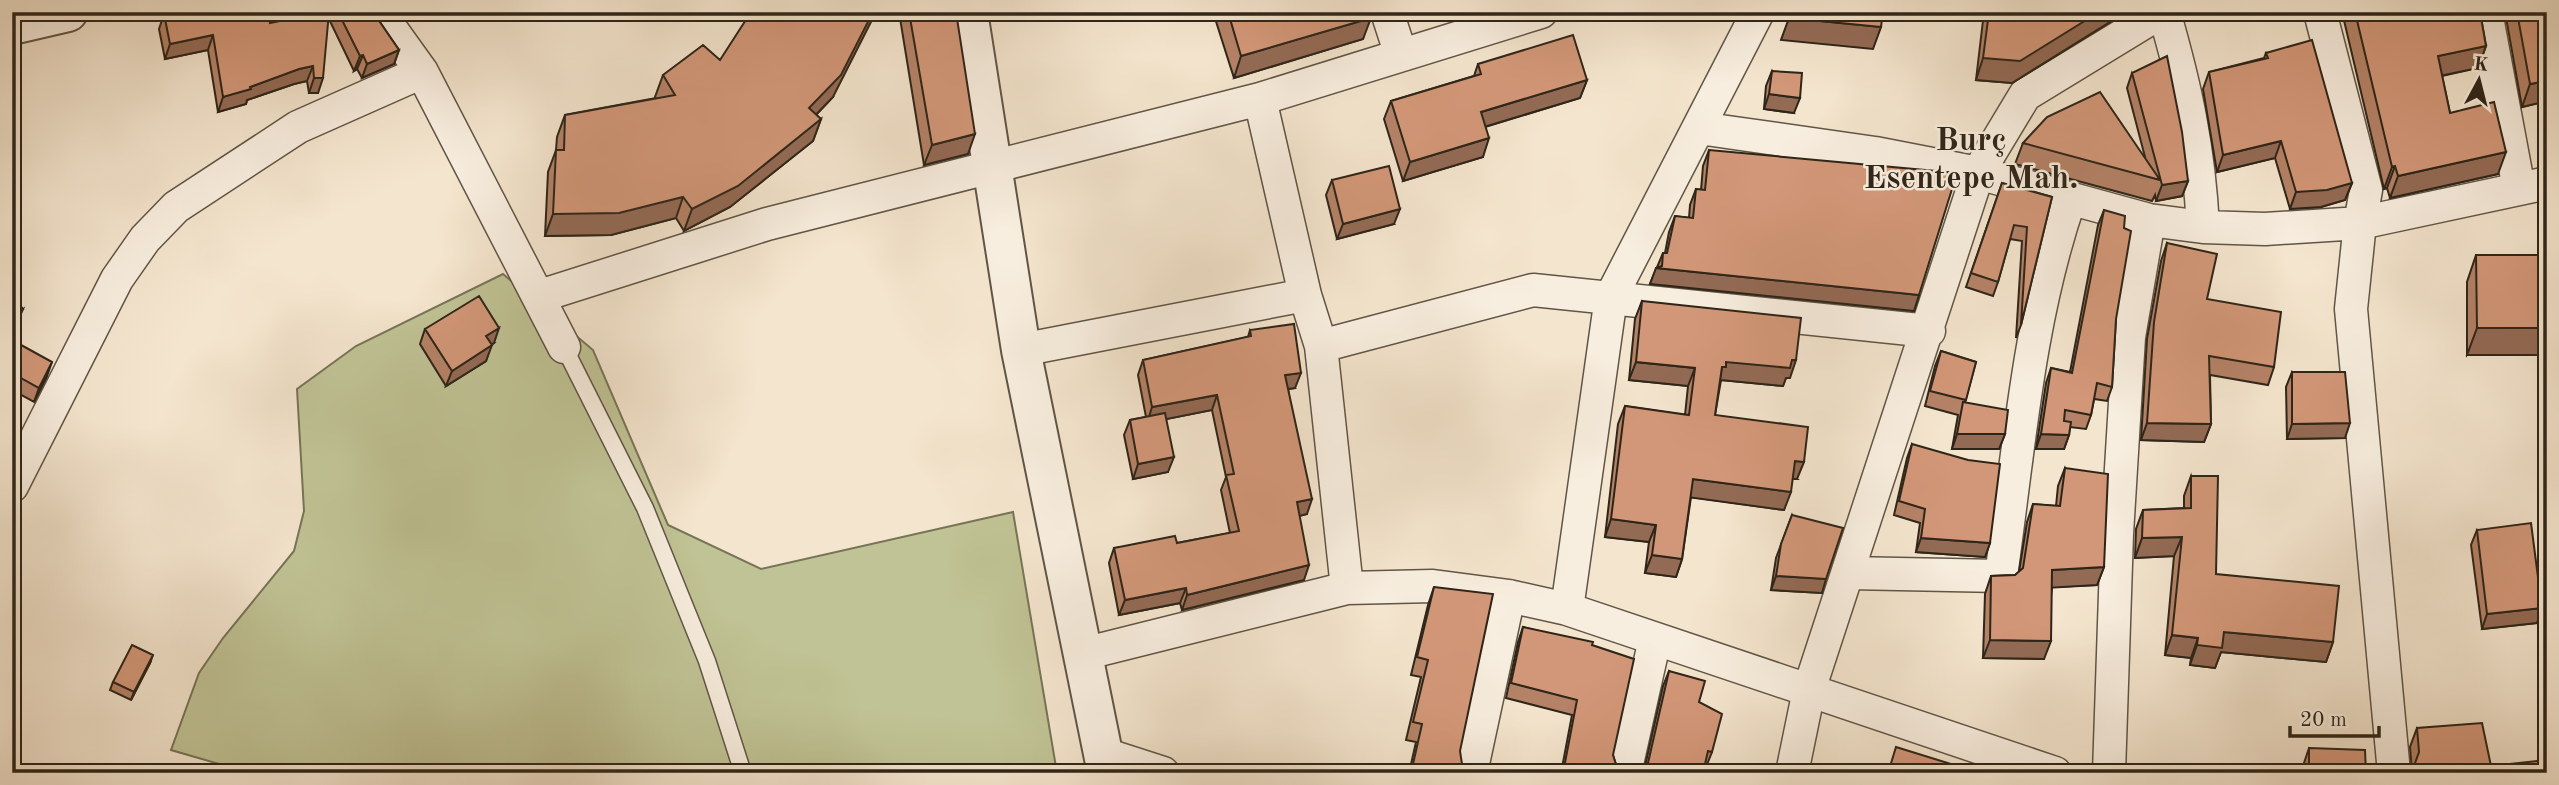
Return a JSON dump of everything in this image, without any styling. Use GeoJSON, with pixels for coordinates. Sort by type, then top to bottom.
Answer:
{"type":"FeatureCollection","features":[{"type":"Feature","properties":{"kind":"street"},"geometry":{"type":"LineString","coordinates":[[12,25],[68,12]]}},
{"type":"Feature","properties":{"kind":"street"},"geometry":{"type":"LineString","coordinates":[[379,12],[422,72],[564,347]]}},
{"type":"Feature","properties":{"kind":"street"},"geometry":{"type":"LineString","coordinates":[[968,12],[1021,350],[1106,764],[1163,773]]}},
{"type":"Feature","properties":{"kind":"street"},"geometry":{"type":"LineString","coordinates":[[1387,12],[1401,55]]}},
{"type":"Feature","properties":{"kind":"street"},"geometry":{"type":"LineString","coordinates":[[540,296],[767,224],[1260,99],[1541,12]]}},
{"type":"Feature","properties":{"kind":"street"},"geometry":{"type":"LineString","coordinates":[[1567,609],[1611,298],[1758,12]]}},
{"type":"Feature","properties":{"kind":"street"},"geometry":{"type":"LineString","coordinates":[[1792,773],[1809,690],[1929,331],[1978,173],[2025,95],[2162,12],[2187,91],[2197,152],[2203,227]]}},
{"type":"Feature","properties":{"kind":"street"},"geometry":{"type":"LineString","coordinates":[[2320,12],[2366,190],[2351,309],[2394,773]]}},
{"type":"Feature","properties":{"kind":"street"},"geometry":{"type":"LineString","coordinates":[[1699,128],[1875,153],[1978,173],[2149,220],[2203,227],[2265,229],[2360,223],[2533,186],[2486,12]]}},
{"type":"Feature","properties":{"kind":"street"},"geometry":{"type":"LineString","coordinates":[[12,486],[117,279],[145,239],[176,207],[298,127],[422,72]]}},
{"type":"Feature","properties":{"kind":"street"},"geometry":{"type":"LineString","coordinates":[[1260,99],[1305,296],[1321,346],[1347,588]]}},
{"type":"Feature","properties":{"kind":"street"},"geometry":{"type":"LineString","coordinates":[[1848,573],[2001,576],[2038,311],[2048,265],[2070,199]]}},
{"type":"Feature","properties":{"kind":"street"},"geometry":{"type":"LineString","coordinates":[[2109,773],[2117,534],[2129,337],[2149,220]]}},
{"type":"Feature","properties":{"kind":"street"},"geometry":{"type":"LineString","coordinates":[[1321,346],[1533,290],[1929,331]]}},
{"type":"Feature","properties":{"kind":"street"},"geometry":{"type":"LineString","coordinates":[[1021,350],[1305,296]]}},
{"type":"Feature","properties":{"kind":"street"},"geometry":{"type":"LineString","coordinates":[[1083,653],[1347,588],[1433,586],[1509,596],[1567,609],[2056,773]]}},
{"type":"Feature","properties":{"kind":"street"},"geometry":{"type":"LineString","coordinates":[[1471,773],[1509,596]]}},
{"type":"Feature","properties":{"kind":"street"},"geometry":{"type":"LineString","coordinates":[[1625,773],[1655,639]]}},
{"type":"Feature","properties":{"kind":"lane"},"geometry":{"type":"LineString","coordinates":[[564,347],[645,508],[706,660],[743,773]]}},
{"type":"Feature","properties":{"kind":"green space"},"geometry":{"type":"Polygon","coordinates":[[[503,274],[593,350],[668,525],[761,569],[1013,512],[1057,773],[250,773],[171,750],[199,673],[223,638],[294,551],[304,511],[297,389],[356,346],[503,274]]]}},
{"type":"Feature","properties":{"kind":"building"},"geometry":{"type":"Polygon","coordinates":[[[268,12],[270,23],[304,16],[304,12],[329,12],[323,78],[314,78],[313,66],[223,97],[213,35],[170,44],[164,14],[268,12]]]}},
{"type":"Feature","properties":{"kind":"building"},"geometry":{"type":"Polygon","coordinates":[[[338,12],[373,12],[399,50],[367,64],[363,55],[360,56],[338,12]]]}},
{"type":"Feature","properties":{"kind":"building"},"geometry":{"type":"Polygon","coordinates":[[[751,12],[873,12],[841,75],[809,108],[821,119],[738,186],[692,209],[683,197],[619,213],[553,214],[556,150],[564,150],[565,115],[675,95],[663,75],[703,45],[720,60],[751,12]]]}},
{"type":"Feature","properties":{"kind":"building"},"geometry":{"type":"Polygon","coordinates":[[[909,12],[956,12],[975,134],[932,145],[909,12]]]}},
{"type":"Feature","properties":{"kind":"building"},"geometry":{"type":"Polygon","coordinates":[[[1228,12],[1370,12],[1371,18],[1241,56],[1228,12]]]}},
{"type":"Feature","properties":{"kind":"building"},"geometry":{"type":"Polygon","coordinates":[[[1792,12],[1883,12],[1881,27],[1789,18],[1792,12]]]}},
{"type":"Feature","properties":{"kind":"building"},"geometry":{"type":"Polygon","coordinates":[[[1989,12],[2099,12],[2020,61],[1983,58],[1989,12]]]}},
{"type":"Feature","properties":{"kind":"building"},"geometry":{"type":"Polygon","coordinates":[[[2355,12],[2480,12],[2486,46],[2438,56],[2450,113],[2494,102],[2506,152],[2398,176],[2395,166],[2392,167],[2355,12]]]}},
{"type":"Feature","properties":{"kind":"building"},"geometry":{"type":"Polygon","coordinates":[[[2517,12],[2547,12],[2547,81],[2530,84],[2517,12]]]}},
{"type":"Feature","properties":{"kind":"building"},"geometry":{"type":"Polygon","coordinates":[[[1573,35],[1587,80],[1481,112],[1489,138],[1410,162],[1391,101],[1481,74],[1478,64],[1573,35]]]}},
{"type":"Feature","properties":{"kind":"building"},"geometry":{"type":"Polygon","coordinates":[[[2312,40],[2352,183],[2327,190],[2296,192],[2281,141],[2223,155],[2209,72],[2268,58],[2266,53],[2312,40]]]}},
{"type":"Feature","properties":{"kind":"building"},"geometry":{"type":"Polygon","coordinates":[[[2167,56],[2182,132],[2188,181],[2162,185],[2132,73],[2167,56]]]}},
{"type":"Feature","properties":{"kind":"building"},"geometry":{"type":"Polygon","coordinates":[[[1772,71],[1802,73],[1800,98],[1769,94],[1772,71]]]}},
{"type":"Feature","properties":{"kind":"building"},"geometry":{"type":"Polygon","coordinates":[[[2100,92],[2160,180],[2023,143],[2047,117],[2100,92]]]}},
{"type":"Feature","properties":{"kind":"building"},"geometry":{"type":"Polygon","coordinates":[[[1709,150],[1957,173],[1919,295],[1656,268],[1662,266],[1663,253],[1667,253],[1675,216],[1693,218],[1696,189],[1705,190],[1709,150]]]}},
{"type":"Feature","properties":{"kind":"building"},"geometry":{"type":"Polygon","coordinates":[[[1389,166],[1400,209],[1343,224],[1332,180],[1389,166]]]}},
{"type":"Feature","properties":{"kind":"building"},"geometry":{"type":"Polygon","coordinates":[[[2002,183],[2052,197],[2021,325],[2027,227],[2014,225],[1998,282],[1971,273],[2002,183]]]}},
{"type":"Feature","properties":{"kind":"building"},"geometry":{"type":"Polygon","coordinates":[[[2104,210],[2125,216],[2124,228],[2131,231],[2116,319],[2112,387],[2097,383],[2091,415],[2065,410],[2064,421],[2071,422],[2069,435],[2041,434],[2051,368],[2072,373],[2104,210]]]}},
{"type":"Feature","properties":{"kind":"building"},"geometry":{"type":"Polygon","coordinates":[[[2167,243],[2217,254],[2207,299],[2281,312],[2274,367],[2209,356],[2211,424],[2147,423],[2154,322],[2167,243]]]}},
{"type":"Feature","properties":{"kind":"building"},"geometry":{"type":"Polygon","coordinates":[[[2476,255],[2547,255],[2547,328],[2477,328],[2476,255]]]}},
{"type":"Feature","properties":{"kind":"building"},"geometry":{"type":"Polygon","coordinates":[[[12,295],[23,309],[12,316],[12,295]]]}},
{"type":"Feature","properties":{"kind":"building"},"geometry":{"type":"Polygon","coordinates":[[[479,296],[499,328],[486,336],[492,345],[452,371],[425,329],[479,296]]]}},
{"type":"Feature","properties":{"kind":"building"},"geometry":{"type":"Polygon","coordinates":[[[1642,301],[1801,318],[1796,360],[1792,360],[1790,368],[1726,362],[1726,367],[1722,367],[1715,415],[1808,427],[1804,462],[1795,461],[1791,492],[1693,479],[1682,559],[1652,555],[1656,525],[1611,519],[1625,406],[1689,415],[1695,368],[1636,362],[1642,301]]]}},
{"type":"Feature","properties":{"kind":"building"},"geometry":{"type":"Polygon","coordinates":[[[1294,324],[1301,373],[1285,375],[1312,499],[1297,502],[1309,565],[1187,595],[1186,588],[1125,600],[1114,548],[1175,536],[1177,543],[1239,531],[1226,475],[1234,474],[1217,395],[1152,407],[1143,360],[1251,336],[1250,330],[1294,324]]]}},
{"type":"Feature","properties":{"kind":"building"},"geometry":{"type":"Polygon","coordinates":[[[12,340],[52,362],[39,388],[12,373],[12,340]]]}},
{"type":"Feature","properties":{"kind":"building"},"geometry":{"type":"Polygon","coordinates":[[[1941,351],[1976,362],[1966,400],[1930,391],[1941,351]]]}},
{"type":"Feature","properties":{"kind":"building"},"geometry":{"type":"Polygon","coordinates":[[[2292,372],[2345,372],[2350,423],[2292,424],[2292,372]]]}},
{"type":"Feature","properties":{"kind":"building"},"geometry":{"type":"Polygon","coordinates":[[[1963,402],[2008,410],[2005,434],[1957,434],[1963,402]]]}},
{"type":"Feature","properties":{"kind":"building"},"geometry":{"type":"Polygon","coordinates":[[[1165,413],[1174,457],[1138,464],[1130,420],[1165,413]]]}},
{"type":"Feature","properties":{"kind":"building"},"geometry":{"type":"Polygon","coordinates":[[[1912,444],[1968,460],[2000,464],[1990,543],[1921,538],[1925,509],[1899,501],[1912,444]]]}},
{"type":"Feature","properties":{"kind":"building"},"geometry":{"type":"Polygon","coordinates":[[[2065,468],[2108,474],[2104,567],[2052,570],[2051,641],[1990,640],[1991,576],[2015,575],[2023,568],[2033,504],[2060,506],[2065,468]]]}},
{"type":"Feature","properties":{"kind":"building"},"geometry":{"type":"Polygon","coordinates":[[[2191,476],[2218,476],[2216,574],[2339,586],[2333,642],[2224,632],[2222,648],[2197,645],[2198,638],[2172,635],[2182,537],[2142,538],[2143,510],[2191,508],[2191,476]]]}},
{"type":"Feature","properties":{"kind":"building"},"geometry":{"type":"Polygon","coordinates":[[[1792,515],[1843,528],[1826,579],[1776,576],[1781,544],[1792,515]]]}},
{"type":"Feature","properties":{"kind":"building"},"geometry":{"type":"Polygon","coordinates":[[[2531,523],[2542,608],[2487,614],[2477,530],[2531,523]]]}},
{"type":"Feature","properties":{"kind":"building"},"geometry":{"type":"Polygon","coordinates":[[[1434,587],[1493,594],[1460,751],[1460,773],[1411,773],[1422,724],[1413,722],[1428,660],[1417,657],[1434,587]]]}},
{"type":"Feature","properties":{"kind":"building"},"geometry":{"type":"Polygon","coordinates":[[[1523,627],[1593,642],[1592,645],[1634,659],[1613,755],[1621,773],[1563,773],[1577,700],[1511,683],[1523,627]]]}},
{"type":"Feature","properties":{"kind":"building"},"geometry":{"type":"Polygon","coordinates":[[[132,645],[153,655],[134,692],[113,682],[132,645]]]}},
{"type":"Feature","properties":{"kind":"building"},"geometry":{"type":"Polygon","coordinates":[[[1669,671],[1705,681],[1699,702],[1722,714],[1712,752],[1708,751],[1703,773],[1639,773],[1648,763],[1669,671]]]}},
{"type":"Feature","properties":{"kind":"building"},"geometry":{"type":"Polygon","coordinates":[[[2482,723],[2491,766],[2547,760],[2547,773],[2414,773],[2419,752],[2417,728],[2482,723]]]}},
{"type":"Feature","properties":{"kind":"building"},"geometry":{"type":"Polygon","coordinates":[[[1896,747],[1980,773],[1888,773],[1896,747]]]}},
{"type":"Feature","properties":{"kind":"building"},"geometry":{"type":"Polygon","coordinates":[[[2309,748],[2365,750],[2366,773],[2309,773],[2309,748]]]}},
{"type":"Feature","properties":{"kind":"district","name":"Burç Esentepe Mah."},"geometry":{"type":"Point","coordinates":[1971,157]}}]}
